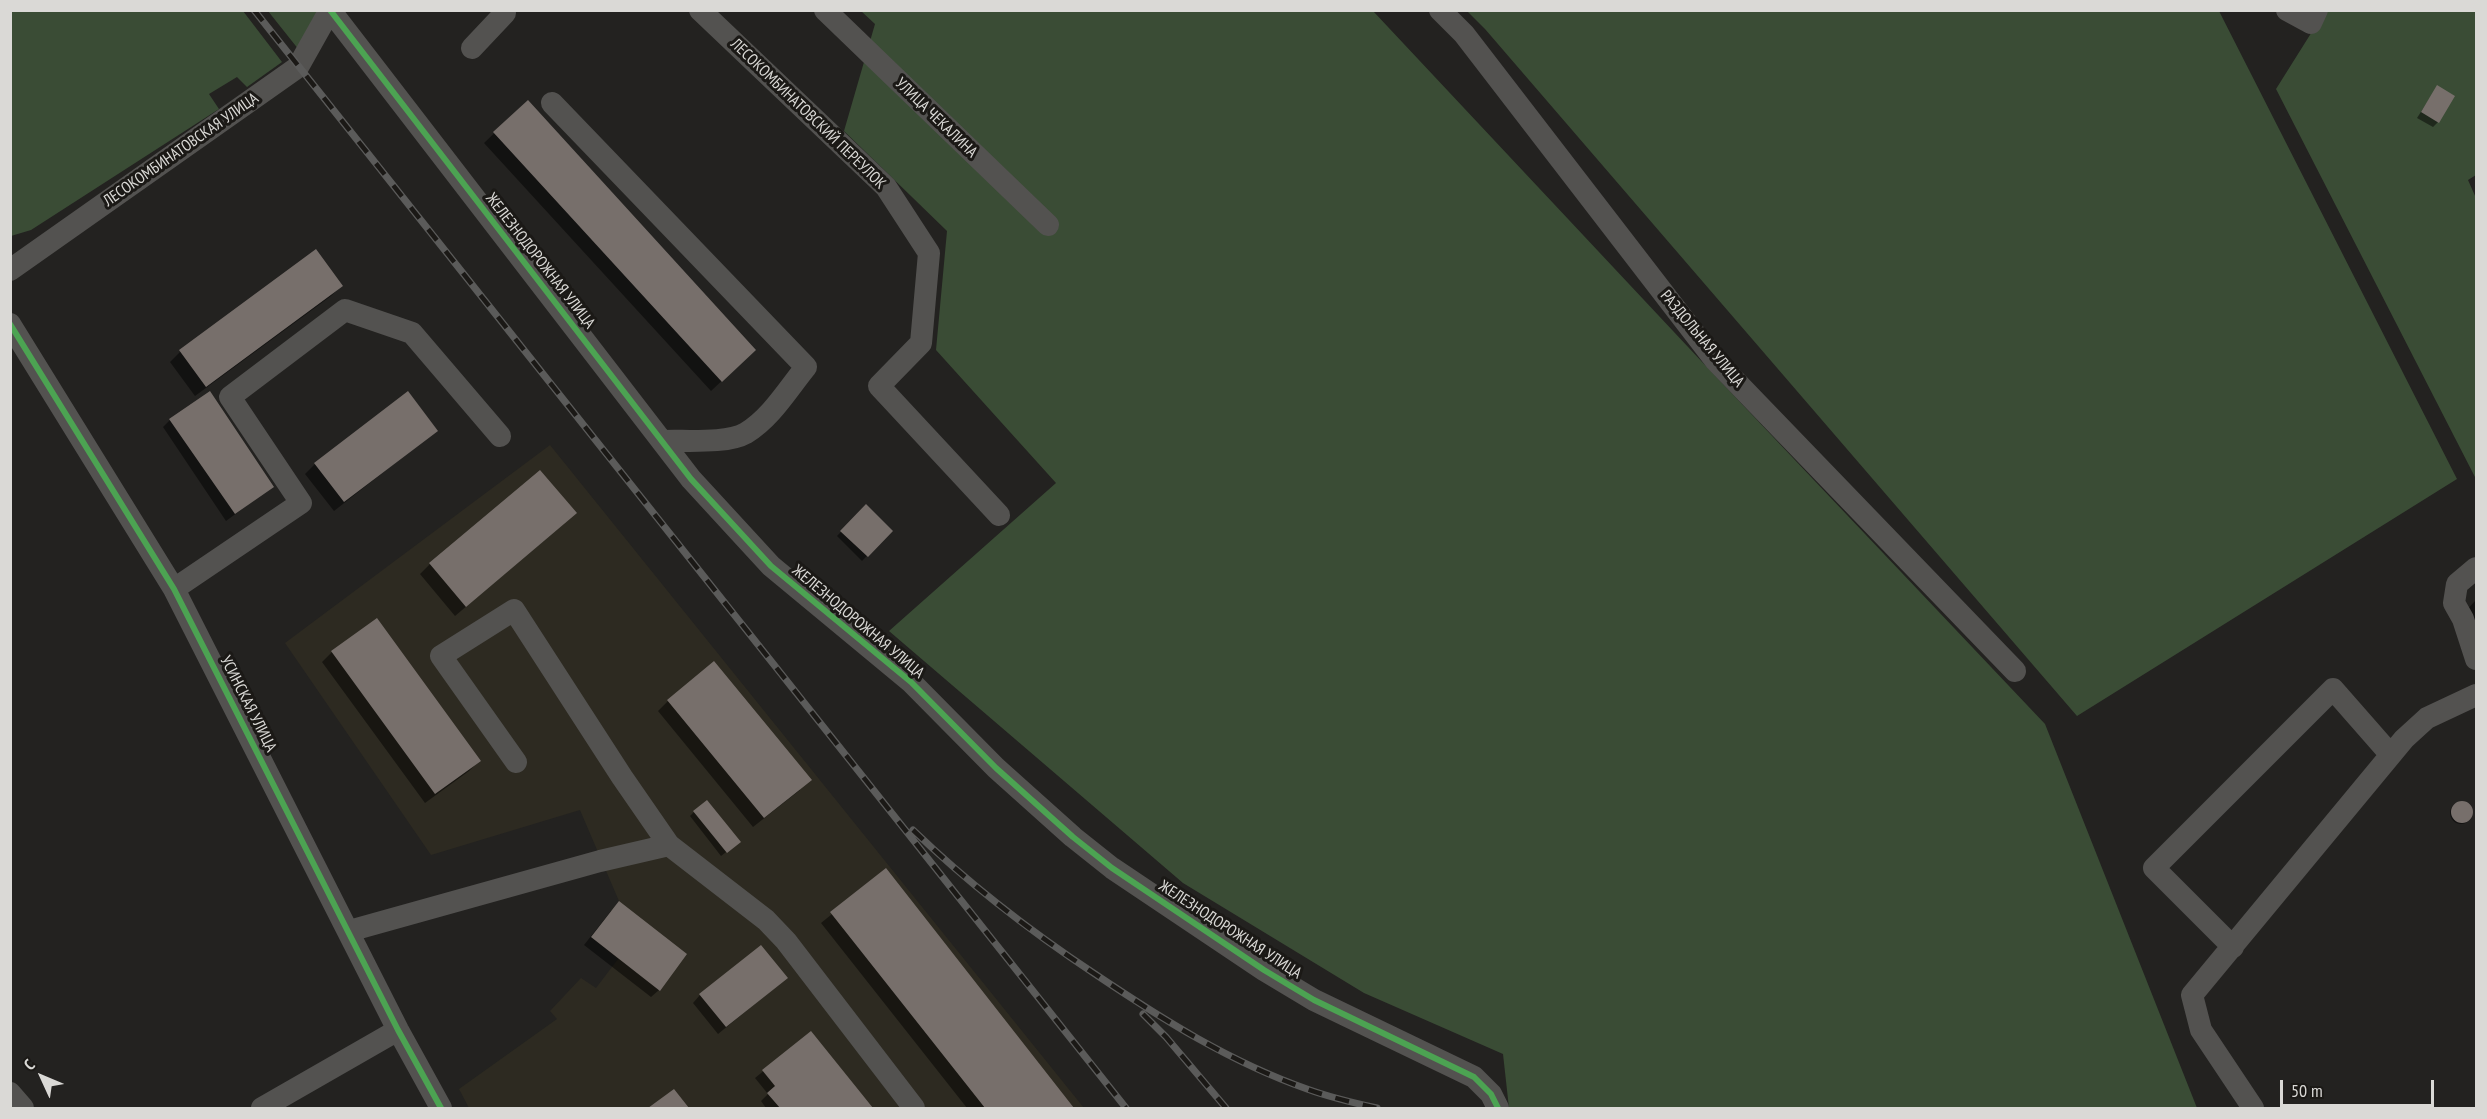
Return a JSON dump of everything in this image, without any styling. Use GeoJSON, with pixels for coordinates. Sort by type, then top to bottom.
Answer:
{"type":"FeatureCollection","features":[{"type":"Feature","properties":{"kind":"street","name":"ЛЕСОКОМБИНАТОВСКАЯ УЛИЦА"},"geometry":{"type":"LineString","coordinates":[[10,270],[298,67],[330,10]]}},
{"type":"Feature","properties":{"kind":"street","name":"ЖЕЛЕЗНОДОРОЖНАЯ УЛИЦА"},"geometry":{"type":"LineString","coordinates":[[330,10],[691,479],[771,566],[910,682],[996,768],[1073,837],[1112,868],[1264,970],[1314,1000],[1474,1077],[1491,1094],[1498,1108]]}},
{"type":"Feature","properties":{"kind":"street"},"geometry":{"type":"LineString","coordinates":[[471,48],[505,14],[502,10]]}},
{"type":"Feature","properties":{"kind":"street","name":"ЛЕСОКОМБИНАТОВСКИЙ ПЕРЕУЛОК"},"geometry":{"type":"LineString","coordinates":[[700,10],[886,187],[929,253],[921,343],[879,386],[999,515]]}},
{"type":"Feature","properties":{"kind":"street","name":"УЛИЦА ЧЕКАЛИНА"},"geometry":{"type":"LineString","coordinates":[[825,10],[1048,225]]}},
{"type":"Feature","properties":{"kind":"street","name":"РАЗДОЛЬНАЯ УЛИЦА"},"geometry":{"type":"LineString","coordinates":[[1440,10],[1464,34],[1715,360],[2015,671]]}},
{"type":"Feature","properties":{"kind":"street"},"geometry":{"type":"LineString","coordinates":[[2287,10],[2311,23],[2318,10]]}},
{"type":"Feature","properties":{"kind":"street"},"geometry":{"type":"LineString","coordinates":[[552,103],[806,367],[769,413],[745,434],[725,439],[663,441]]}},
{"type":"Feature","properties":{"kind":"street"},"geometry":{"type":"LineString","coordinates":[[174,589],[301,503],[230,397],[345,309],[412,333],[500,436]]}},
{"type":"Feature","properties":{"kind":"street","name":"УСИНСКАЯ УЛИЦА"},"geometry":{"type":"LineString","coordinates":[[10,324],[174,589],[398,1030],[441,1108]]}},
{"type":"Feature","properties":{"kind":"street"},"geometry":{"type":"LineString","coordinates":[[2476,568],[2457,584],[2454,603],[2463,619],[2476,659]]}},
{"type":"Feature","properties":{"kind":"street"},"geometry":{"type":"LineString","coordinates":[[516,762],[441,656],[514,610],[669,845],[766,920],[786,941],[914,1108]]}},
{"type":"Feature","properties":{"kind":"street"},"geometry":{"type":"LineString","coordinates":[[2233,947],[2154,868],[2334,689],[2390,754]]}},
{"type":"Feature","properties":{"kind":"street"},"geometry":{"type":"LineString","coordinates":[[2253,1108],[2201,1030],[2192,995],[2390,754],[2427,718],[2476,695]]}},
{"type":"Feature","properties":{"kind":"street"},"geometry":{"type":"LineString","coordinates":[[349,931],[600,861],[669,845]]}},
{"type":"Feature","properties":{"kind":"street"},"geometry":{"type":"LineString","coordinates":[[262,1108],[398,1030]]}},
{"type":"Feature","properties":{"kind":"street"},"geometry":{"type":"LineString","coordinates":[[10,1093],[23,1108]]}},
{"type":"Feature","properties":{"kind":"shaded area"},"geometry":{"type":"Polygon","coordinates":[[[550,445],[1084,1108],[469,1108],[459,1089],[557,1019],[550,1011],[581,978],[596,988],[618,959],[591,937],[619,901],[580,810],[431,855],[285,643],[550,445]]]}},
{"type":"Feature","properties":{"kind":"green space"},"geometry":{"type":"Polygon","coordinates":[[[11,10],[243,11],[282,62],[247,87],[237,77],[209,94],[219,109],[31,230],[11,236],[11,10]]]}},
{"type":"Feature","properties":{"kind":"green space"},"geometry":{"type":"Polygon","coordinates":[[[268,11],[321,11],[299,50],[268,11]]]}},
{"type":"Feature","properties":{"kind":"green space"},"geometry":{"type":"Polygon","coordinates":[[[861,11],[1373,11],[2045,724],[2197,1108],[1509,1108],[1503,1054],[1364,993],[1183,883],[889,631],[1056,483],[936,350],[947,231],[844,131],[875,24],[861,11]]]}},
{"type":"Feature","properties":{"kind":"green space"},"geometry":{"type":"Polygon","coordinates":[[[1467,11],[2219,11],[2457,479],[2077,716],[1485,29],[1467,11]]]}},
{"type":"Feature","properties":{"kind":"green space"},"geometry":{"type":"Polygon","coordinates":[[[2325,11],[2476,11],[2476,175],[2468,180],[2476,198],[2476,479],[2276,89],[2325,11]]]}},
{"type":"Feature","properties":{"kind":"building"},"geometry":{"type":"Polygon","coordinates":[[[2437,85],[2455,96],[2439,123],[2421,112],[2437,85]]]}},
{"type":"Feature","properties":{"kind":"building"},"geometry":{"type":"Polygon","coordinates":[[[528,100],[756,350],[722,382],[493,132],[528,100]]]}},
{"type":"Feature","properties":{"kind":"building"},"geometry":{"type":"Polygon","coordinates":[[[316,249],[343,286],[206,387],[179,350],[316,249]]]}},
{"type":"Feature","properties":{"kind":"building"},"geometry":{"type":"Polygon","coordinates":[[[210,391],[274,487],[235,514],[169,419],[210,391]]]}},
{"type":"Feature","properties":{"kind":"building"},"geometry":{"type":"Polygon","coordinates":[[[408,391],[438,431],[344,502],[314,463],[408,391]]]}},
{"type":"Feature","properties":{"kind":"building"},"geometry":{"type":"Polygon","coordinates":[[[540,470],[577,513],[466,607],[429,563],[540,470]]]}},
{"type":"Feature","properties":{"kind":"building"},"geometry":{"type":"Polygon","coordinates":[[[866,504],[893,531],[868,557],[840,531],[866,504]]]}},
{"type":"Feature","properties":{"kind":"building"},"geometry":{"type":"Polygon","coordinates":[[[377,618],[481,761],[435,794],[331,651],[377,618]]]}},
{"type":"Feature","properties":{"kind":"building"},"geometry":{"type":"Polygon","coordinates":[[[714,661],[812,780],[764,818],[667,700],[714,661]]]}},
{"type":"Feature","properties":{"kind":"building"},"geometry":{"type":"Polygon","coordinates":[[[707,800],[741,842],[727,853],[693,811],[707,800]]]}},
{"type":"Feature","properties":{"kind":"building"},"geometry":{"type":"Polygon","coordinates":[[[2458,801],[2466,801],[2473,808],[2473,816],[2466,823],[2458,823],[2451,816],[2451,808],[2458,801]]]}},
{"type":"Feature","properties":{"kind":"building"},"geometry":{"type":"Polygon","coordinates":[[[886,868],[1074,1108],[985,1108],[830,912],[886,868]]]}},
{"type":"Feature","properties":{"kind":"building"},"geometry":{"type":"Polygon","coordinates":[[[619,901],[687,954],[660,991],[591,937],[619,901]]]}},
{"type":"Feature","properties":{"kind":"building"},"geometry":{"type":"Polygon","coordinates":[[[761,945],[788,978],[726,1027],[699,994],[761,945]]]}},
{"type":"Feature","properties":{"kind":"building"},"geometry":{"type":"Polygon","coordinates":[[[811,1031],[873,1108],[780,1108],[767,1093],[775,1086],[762,1070],[811,1031]]]}},
{"type":"Feature","properties":{"kind":"building"},"geometry":{"type":"Polygon","coordinates":[[[674,1089],[689,1108],[648,1108],[674,1089]]]}},
{"type":"Feature","properties":{"kind":"railway"},"geometry":{"type":"LineString","coordinates":[[254,10],[1126,1108]]}},
{"type":"Feature","properties":{"kind":"railway"},"geometry":{"type":"LineString","coordinates":[[913,830],[978,888],[1024,924],[1095,974],[1171,1023],[1224,1053],[1279,1078],[1324,1095],[1377,1108]]}},
{"type":"Feature","properties":{"kind":"railway"},"geometry":{"type":"LineString","coordinates":[[1143,1014],[1166,1037],[1226,1108]]}},
{"type":"Feature","properties":{"kind":"cycle path"},"geometry":{"type":"LineString","coordinates":[[330,10],[691,479],[771,566],[911,682],[996,768],[1073,837],[1112,868],[1264,970],[1314,1000],[1474,1077],[1491,1094],[1498,1108]]}},
{"type":"Feature","properties":{"kind":"cycle path"},"geometry":{"type":"LineString","coordinates":[[10,324],[174,589],[398,1030],[441,1108]]}}]}
